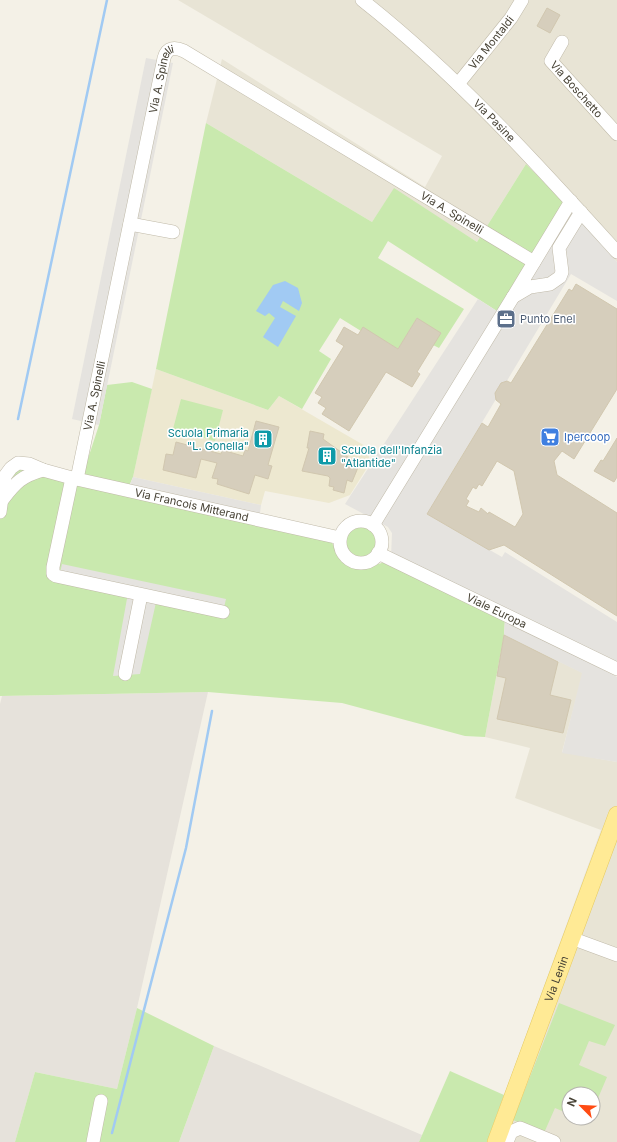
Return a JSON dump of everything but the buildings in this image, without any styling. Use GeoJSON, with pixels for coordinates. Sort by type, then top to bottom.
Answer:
{"type":"FeatureCollection","features":[{"type":"Feature","properties":{"kind":"main road","name":"Via Lenin"},"geometry":{"type":"LineString","coordinates":[[496,1142],[617,815]]}},
{"type":"Feature","properties":{"kind":"street","name":"Via Pasine"},"geometry":{"type":"LineString","coordinates":[[362,0],[458,84],[571,201],[617,252]]}},
{"type":"Feature","properties":{"kind":"street","name":"Via Montaldi"},"geometry":{"type":"LineString","coordinates":[[458,84],[511,18],[522,0]]}},
{"type":"Feature","properties":{"kind":"street","name":"Via Boschetto"},"geometry":{"type":"LineString","coordinates":[[562,42],[551,61],[617,134]]}},
{"type":"Feature","properties":{"kind":"street","name":"Via A. Spinelli"},"geometry":{"type":"LineString","coordinates":[[142,595],[59,578],[53,574],[53,567],[130,224],[165,53],[170,48],[176,48],[532,266]]}},
{"type":"Feature","properties":{"kind":"street"},"geometry":{"type":"LineString","coordinates":[[373,526],[571,201]]}},
{"type":"Feature","properties":{"kind":"street"},"geometry":{"type":"LineString","coordinates":[[513,297],[523,290],[550,284],[560,277],[562,272],[559,248],[581,212]]}},
{"type":"Feature","properties":{"kind":"street"},"geometry":{"type":"LineString","coordinates":[[130,224],[173,232]]}},
{"type":"Feature","properties":{"kind":"street"},"geometry":{"type":"LineString","coordinates":[[556,225],[564,227],[565,236]]}},
{"type":"Feature","properties":{"kind":"street"},"geometry":{"type":"LineString","coordinates":[[532,266],[529,279],[533,287]]}},
{"type":"Feature","properties":{"kind":"street","name":"Via Francois Mitterand"},"geometry":{"type":"LineString","coordinates":[[0,512],[3,499],[12,486],[24,476],[42,470],[340,538]]}},
{"type":"Feature","properties":{"kind":"street"},"geometry":{"type":"LineString","coordinates":[[367,522],[373,526],[377,530],[381,541],[378,553],[369,561],[362,563],[350,560],[342,550],[340,538],[347,526],[353,523],[367,522]]}},
{"type":"Feature","properties":{"kind":"street","name":"Viale Europa"},"geometry":{"type":"LineString","coordinates":[[378,553],[617,668]]}},
{"type":"Feature","properties":{"kind":"street"},"geometry":{"type":"LineString","coordinates":[[125,674],[142,595],[223,612]]}},
{"type":"Feature","properties":{"kind":"street"},"geometry":{"type":"LineString","coordinates":[[571,938],[617,955]]}},
{"type":"Feature","properties":{"kind":"street"},"geometry":{"type":"LineString","coordinates":[[93,1142],[100,1101]]}},
{"type":"Feature","properties":{"kind":"street"},"geometry":{"type":"LineString","coordinates":[[508,1142],[511,1132],[520,1128],[554,1142]]}},
{"type":"Feature","properties":{"kind":"shaded area"},"geometry":{"type":"Polygon","coordinates":[[[178,0],[617,0],[617,262],[565,204],[526,164],[477,242],[394,189],[372,222],[206,123],[222,59],[425,187],[442,156],[178,0]]]}},
{"type":"Feature","properties":{"kind":"shaded area"},"geometry":{"type":"Polygon","coordinates":[[[146,58],[173,63],[99,425],[72,419],[146,58]]]}},
{"type":"Feature","properties":{"kind":"shaded area"},"geometry":{"type":"Polygon","coordinates":[[[565,204],[617,262],[617,301],[571,274],[427,514],[502,557],[505,552],[617,622],[617,666],[391,557],[392,533],[388,527],[345,504],[478,299],[500,313],[565,204]]]}},
{"type":"Feature","properties":{"kind":"shaded area"},"geometry":{"type":"Polygon","coordinates":[[[156,369],[268,410],[279,396],[367,447],[370,463],[350,495],[329,503],[265,491],[261,505],[133,477],[156,369]]]}},
{"type":"Feature","properties":{"kind":"shaded area"},"geometry":{"type":"Polygon","coordinates":[[[133,477],[261,505],[259,521],[126,494],[133,477]]]}},
{"type":"Feature","properties":{"kind":"shaded area"},"geometry":{"type":"Polygon","coordinates":[[[62,564],[226,599],[223,612],[157,598],[140,674],[113,676],[128,593],[59,578],[62,564]]]}},
{"type":"Feature","properties":{"kind":"shaded area"},"geometry":{"type":"Polygon","coordinates":[[[505,619],[617,677],[617,762],[562,753],[582,673],[504,635],[505,619]]]}},
{"type":"Feature","properties":{"kind":"shaded area"},"geometry":{"type":"Polygon","coordinates":[[[504,635],[583,673],[562,752],[617,762],[617,1142],[487,1142],[601,830],[515,798],[530,748],[485,737],[504,635]]]}},
{"type":"Feature","properties":{"kind":"shaded area"},"geometry":{"type":"Polygon","coordinates":[[[208,692],[137,1008],[117,1089],[35,1072],[15,1142],[0,1142],[0,704],[2,696],[208,692]]]}},
{"type":"Feature","properties":{"kind":"shaded area"},"geometry":{"type":"Polygon","coordinates":[[[214,1046],[422,1135],[419,1142],[179,1142],[214,1046]]]}},
{"type":"Feature","properties":{"kind":"green space"},"geometry":{"type":"Polygon","coordinates":[[[206,123],[372,222],[394,188],[477,242],[526,164],[565,204],[500,313],[388,241],[378,258],[464,309],[439,348],[433,345],[417,318],[398,349],[363,328],[361,331],[340,318],[319,351],[331,359],[302,409],[279,396],[268,410],[156,369],[206,123]]]}},
{"type":"Feature","properties":{"kind":"green space"},"geometry":{"type":"Polygon","coordinates":[[[132,382],[152,389],[133,477],[126,493],[330,540],[344,559],[355,567],[369,567],[391,560],[505,619],[504,635],[485,737],[465,736],[342,703],[208,692],[0,696],[0,498],[8,466],[80,483],[99,425],[107,385],[132,382]]]}},
{"type":"Feature","properties":{"kind":"green space"},"geometry":{"type":"Polygon","coordinates":[[[181,399],[223,410],[215,441],[173,429],[181,399]]]}},
{"type":"Feature","properties":{"kind":"green space"},"geometry":{"type":"Polygon","coordinates":[[[361,527],[372,531],[376,542],[372,553],[361,557],[350,553],[346,542],[350,531],[361,527]]]}},
{"type":"Feature","properties":{"kind":"green space"},"geometry":{"type":"Polygon","coordinates":[[[559,1003],[615,1025],[605,1046],[589,1041],[579,1065],[607,1077],[601,1091],[601,1086],[561,1086],[561,1111],[555,1108],[544,1133],[513,1120],[559,1003]]]}},
{"type":"Feature","properties":{"kind":"green space"},"geometry":{"type":"Polygon","coordinates":[[[137,1008],[214,1046],[179,1142],[15,1142],[35,1072],[117,1089],[137,1008]]]}},
{"type":"Feature","properties":{"kind":"green space"},"geometry":{"type":"Polygon","coordinates":[[[450,1071],[504,1095],[487,1142],[419,1142],[450,1071]]]}},
{"type":"Feature","properties":{"kind":"water"},"geometry":{"type":"Polygon","coordinates":[[[285,281],[298,288],[302,303],[299,311],[283,301],[280,307],[296,316],[278,347],[263,337],[275,318],[269,313],[265,316],[256,311],[273,285],[285,281]]]}},
{"type":"Feature","properties":{"kind":"waterway"},"geometry":{"type":"LineString","coordinates":[[18,419],[107,0]]}},
{"type":"Feature","properties":{"kind":"waterway"},"geometry":{"type":"LineString","coordinates":[[112,1133],[186,848],[212,711]]}},
{"type":"Feature","properties":{"kind":"place","name":"Punto Enel"},"geometry":{"type":"Point","coordinates":[506,319]}},
{"type":"Feature","properties":{"kind":"place","name":"Ipercoop"},"geometry":{"type":"Point","coordinates":[550,437]}},
{"type":"Feature","properties":{"kind":"place","name":"Scuola Primaria \"L. Gonella\""},"geometry":{"type":"Point","coordinates":[263,439]}},
{"type":"Feature","properties":{"kind":"place","name":"Scuola dell'Infanzia \"Atlantide\""},"geometry":{"type":"Point","coordinates":[327,456]}}]}
